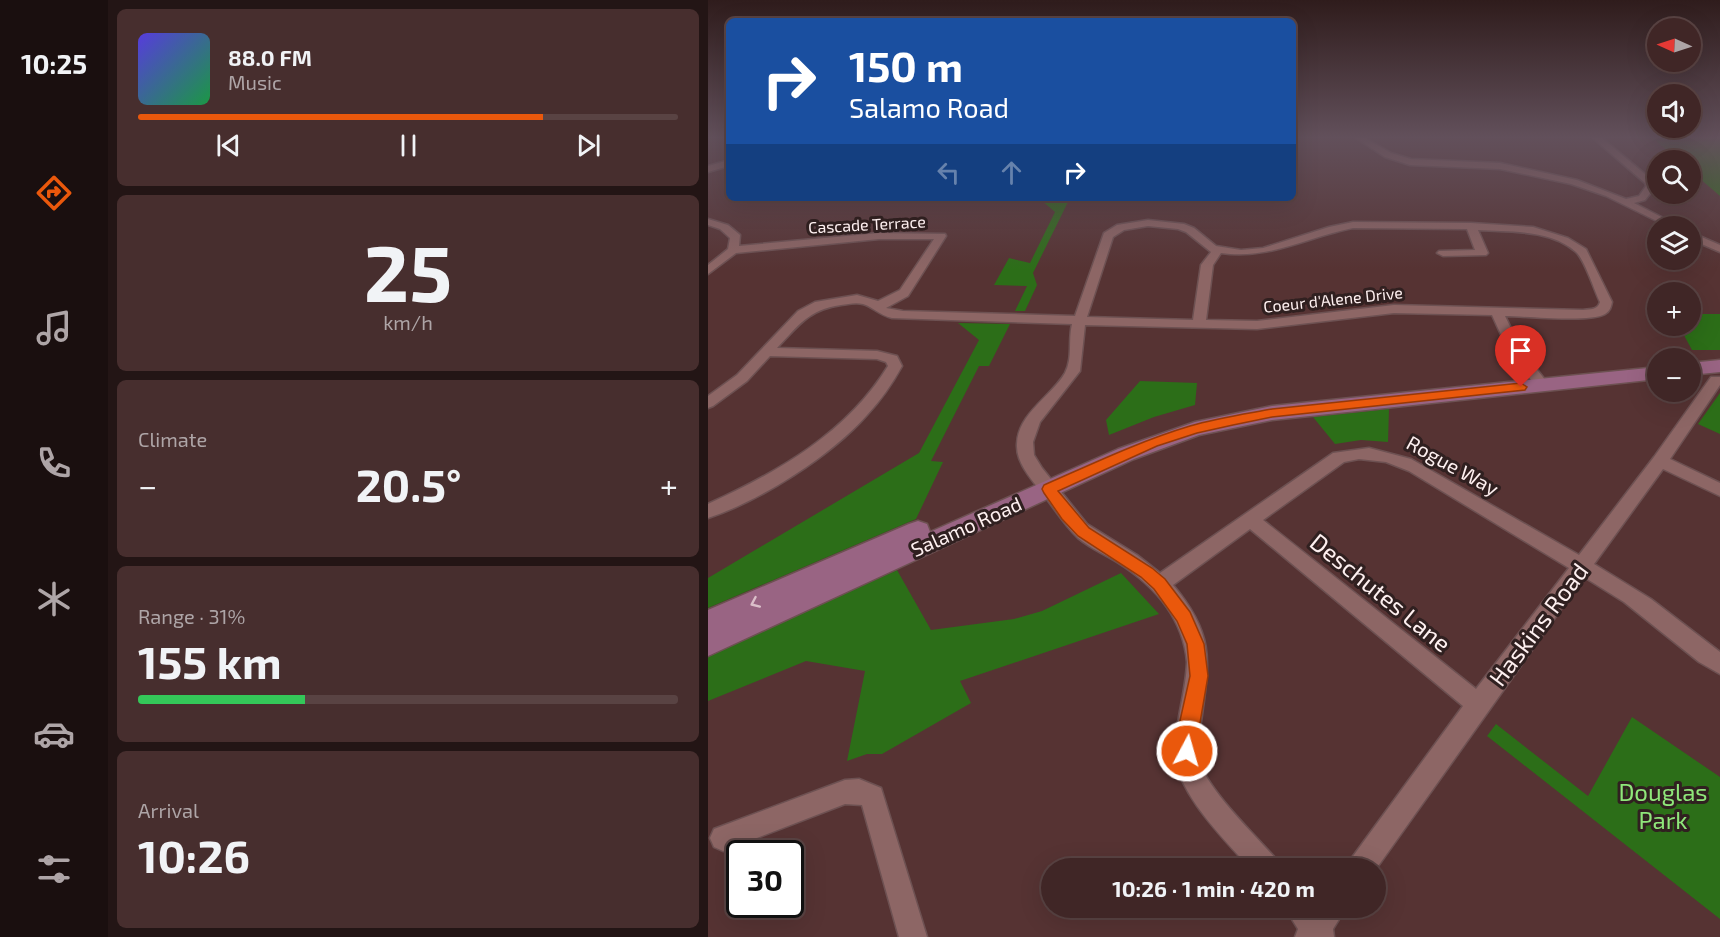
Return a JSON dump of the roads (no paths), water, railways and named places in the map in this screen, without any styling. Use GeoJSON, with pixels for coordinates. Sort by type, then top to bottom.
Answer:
{"type":"FeatureCollection","features":[{"type":"Feature","properties":{"kind":"main road"},"geometry":{"type":"LineString","coordinates":[[1701,358],[1720,356]]}},
{"type":"Feature","properties":{"kind":"main road","name":"Salamo Road"},"geometry":{"type":"LineString","coordinates":[[708,623],[1044,483],[1195,429],[1272,413],[1538,380],[1647,364]]}},
{"type":"Feature","properties":{"kind":"main road"},"geometry":{"type":"LineString","coordinates":[[1701,371],[1718,373]]}},
{"type":"Feature","properties":{"kind":"main road","name":"Salamo Road"},"geometry":{"type":"LineString","coordinates":[[1538,380],[1647,374]]}},
{"type":"Feature","properties":{"kind":"main road","name":"Salamo Road"},"geometry":{"type":"LineString","coordinates":[[708,643],[1044,483]]}},
{"type":"Feature","properties":{"kind":"street"},"geometry":{"type":"LineString","coordinates":[[1570,182],[1625,202],[1654,216]]}},
{"type":"Feature","properties":{"kind":"street"},"geometry":{"type":"LineString","coordinates":[[1625,202],[1642,198],[1651,186],[1649,182]]}},
{"type":"Feature","properties":{"kind":"street"},"geometry":{"type":"LineString","coordinates":[[708,222],[723,226],[734,233],[736,242],[733,250],[708,271]]}},
{"type":"Feature","properties":{"kind":"street"},"geometry":{"type":"LineString","coordinates":[[1199,324],[1206,265],[1218,250],[1207,245],[1190,230],[1171,224],[1136,223],[1117,228],[1108,235],[1104,242],[1098,271],[1076,333],[1077,356],[1070,378],[1030,424],[1026,436],[1026,456],[1068,515],[1084,532],[1122,555],[1160,584],[1184,617],[1194,639],[1199,676],[1186,745],[1188,764],[1197,784],[1259,858]]}},
{"type":"Feature","properties":{"kind":"street","name":"Coeur d'Alene Drive"},"geometry":{"type":"LineString","coordinates":[[708,403],[741,379],[802,314],[819,304],[857,298],[871,302],[876,307],[892,314],[903,315],[1199,324],[1279,324],[1394,309],[1591,314],[1605,307],[1606,302],[1586,257],[1570,243],[1551,235],[1526,229],[1353,225],[1333,228],[1258,252],[1233,253],[1218,250]]}},
{"type":"Feature","properties":{"kind":"street"},"geometry":{"type":"LineString","coordinates":[[1443,253],[1482,253],[1471,226]]}},
{"type":"Feature","properties":{"kind":"street","name":"Cascade Terrace"},"geometry":{"type":"LineString","coordinates":[[733,250],[879,236],[940,237],[904,293],[876,307]]}},
{"type":"Feature","properties":{"kind":"street"},"geometry":{"type":"LineString","coordinates":[[1701,240],[1720,249]]}},
{"type":"Feature","properties":{"kind":"street"},"geometry":{"type":"LineString","coordinates":[[1497,312],[1515,350],[1538,380]]}},
{"type":"Feature","properties":{"kind":"street"},"geometry":{"type":"LineString","coordinates":[[708,511],[765,482],[825,446],[861,414],[874,399],[895,366],[892,358],[877,355],[767,352]]}},
{"type":"Feature","properties":{"kind":"street","name":"Haskins Road"},"geometry":{"type":"LineString","coordinates":[[1367,858],[1478,704],[1660,462],[1718,373]]}},
{"type":"Feature","properties":{"kind":"street","name":"Rogue Way"},"geometry":{"type":"LineString","coordinates":[[1160,584],[1339,457],[1358,453],[1382,454],[1415,467],[1582,565],[1642,603],[1695,647],[1720,664]]}},
{"type":"Feature","properties":{"kind":"street"},"geometry":{"type":"LineString","coordinates":[[1660,462],[1720,490]]}},
{"type":"Feature","properties":{"kind":"street","name":"Deschutes Lane"},"geometry":{"type":"LineString","coordinates":[[1251,520],[1478,704]]}},
{"type":"Feature","properties":{"kind":"street"},"geometry":{"type":"LineString","coordinates":[[723,838],[845,792],[859,791],[872,796],[913,937]]}},
{"type":"Feature","properties":{"kind":"park label","name":"Douglas Park"},"geometry":{"type":"Point","coordinates":[1663,805]}}]}
